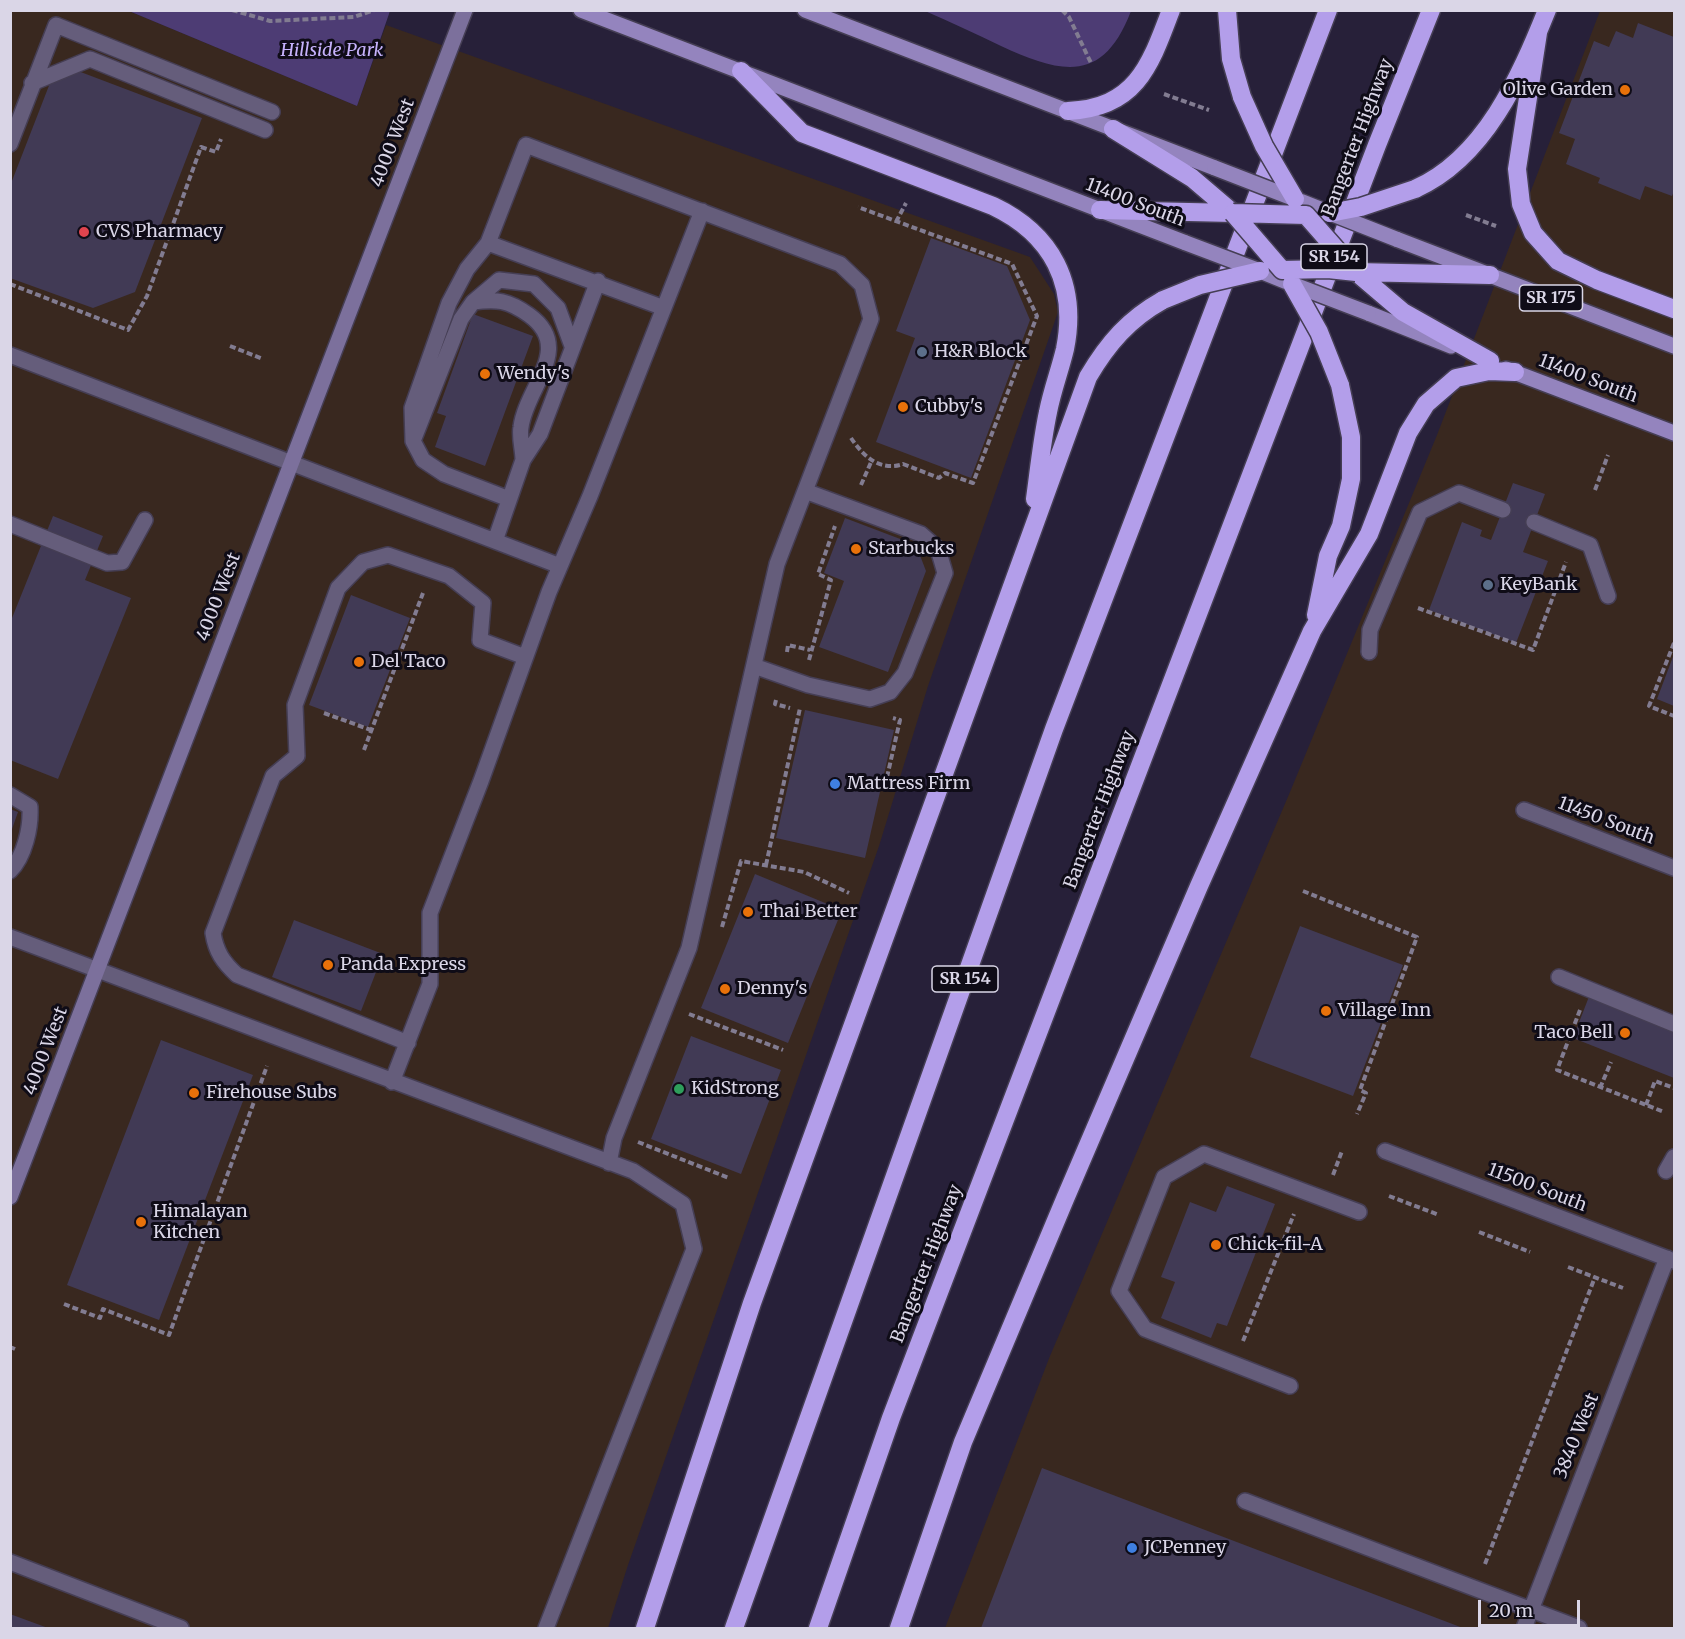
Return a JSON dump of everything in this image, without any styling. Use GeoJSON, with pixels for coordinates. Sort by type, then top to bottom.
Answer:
{"type":"FeatureCollection","features":[{"type":"Feature","properties":{"kind":"highway"},"geometry":{"type":"LineString","coordinates":[[1068,111],[1095,108],[1111,101],[1147,70],[1171,10]]}},
{"type":"Feature","properties":{"kind":"highway"},"geometry":{"type":"LineString","coordinates":[[1227,10],[1231,59],[1242,97],[1264,146],[1306,215],[1356,272],[1376,291],[1432,330],[1490,361]]}},
{"type":"Feature","properties":{"kind":"highway","name":"SR 154"},"geometry":{"type":"LineString","coordinates":[[734,1629],[1054,729],[1328,10]]}},
{"type":"Feature","properties":{"kind":"highway","name":"Bangerter Highway"},"geometry":{"type":"LineString","coordinates":[[818,1629],[891,1418],[1377,145],[1431,10]]}},
{"type":"Feature","properties":{"kind":"highway"},"geometry":{"type":"LineString","coordinates":[[1100,210],[1306,215],[1361,207],[1415,189],[1457,163],[1476,142],[1499,109],[1538,33],[1547,10]]}},
{"type":"Feature","properties":{"kind":"highway"},"geometry":{"type":"LineString","coordinates":[[1538,33],[1517,169],[1521,204],[1533,233],[1558,261],[1597,280],[1674,309]]}},
{"type":"Feature","properties":{"kind":"highway"},"geometry":{"type":"LineString","coordinates":[[741,71],[802,133],[993,206],[1016,217],[1050,250],[1068,305],[1068,328],[1048,410],[1030,534]]}},
{"type":"Feature","properties":{"kind":"highway"},"geometry":{"type":"LineString","coordinates":[[1113,129],[1167,160],[1206,189],[1233,213],[1287,277],[1319,332],[1340,384],[1351,437],[1351,479],[1341,526],[1328,555],[1312,631]]}},
{"type":"Feature","properties":{"kind":"highway"},"geometry":{"type":"LineString","coordinates":[[645,1629],[756,1291],[1088,377],[1104,351],[1130,321],[1163,300],[1200,285],[1260,271],[1287,277],[1304,268],[1356,272],[1490,275]]}},
{"type":"Feature","properties":{"kind":"highway"},"geometry":{"type":"LineString","coordinates":[[899,1629],[963,1442],[1180,929],[1312,631],[1369,534],[1408,433],[1426,404],[1456,378],[1489,371],[1515,372]]}},
{"type":"Feature","properties":{"kind":"main road","name":"4000 West"},"geometry":{"type":"LineString","coordinates":[[10,1197],[465,10]]}},
{"type":"Feature","properties":{"kind":"main road","name":"11400 South"},"geometry":{"type":"LineString","coordinates":[[581,10],[1260,271]]}},
{"type":"Feature","properties":{"kind":"main road"},"geometry":{"type":"LineString","coordinates":[[805,10],[1295,199]]}},
{"type":"Feature","properties":{"kind":"main road","name":"SR 175"},"geometry":{"type":"LineString","coordinates":[[1295,199],[1674,346]]}},
{"type":"Feature","properties":{"kind":"main road","name":"11400 South"},"geometry":{"type":"LineString","coordinates":[[1287,277],[1368,313],[1674,433]]}},
{"type":"Feature","properties":{"kind":"lane"},"geometry":{"type":"LineString","coordinates":[[10,144],[56,25],[272,112]]}},
{"type":"Feature","properties":{"kind":"lane"},"geometry":{"type":"LineString","coordinates":[[32,83],[90,60],[265,130]]}},
{"type":"Feature","properties":{"kind":"lane"},"geometry":{"type":"LineString","coordinates":[[509,498],[444,474],[423,460],[413,441],[412,408],[449,303],[467,269],[488,243],[526,145],[840,264],[862,285],[871,319],[777,564],[689,948],[614,1138],[609,1163]]}},
{"type":"Feature","properties":{"kind":"lane"},"geometry":{"type":"LineString","coordinates":[[392,1082],[430,984],[430,913],[560,566],[702,212]]}},
{"type":"Feature","properties":{"kind":"lane"},"geometry":{"type":"LineString","coordinates":[[488,243],[598,281],[664,308]]}},
{"type":"Feature","properties":{"kind":"lane"},"geometry":{"type":"LineString","coordinates":[[413,441],[461,319],[472,302],[499,280],[534,284],[558,308],[572,346]]}},
{"type":"Feature","properties":{"kind":"lane"},"geometry":{"type":"LineString","coordinates":[[495,541],[523,460],[540,434],[598,281]]}},
{"type":"Feature","properties":{"kind":"lane"},"geometry":{"type":"LineString","coordinates":[[472,302],[496,299],[520,308],[543,325],[550,350],[521,427],[523,460]]}},
{"type":"Feature","properties":{"kind":"lane"},"geometry":{"type":"LineString","coordinates":[[10,356],[560,566]]}},
{"type":"Feature","properties":{"kind":"lane"},"geometry":{"type":"LineString","coordinates":[[754,666],[808,685],[870,699],[890,692],[905,673],[945,573],[938,549],[921,534],[805,491]]}},
{"type":"Feature","properties":{"kind":"lane"},"geometry":{"type":"LineString","coordinates":[[1370,652],[1370,630],[1419,512],[1460,493],[1503,510]]}},
{"type":"Feature","properties":{"kind":"lane"},"geometry":{"type":"LineString","coordinates":[[10,524],[107,563],[122,562],[145,520]]}},
{"type":"Feature","properties":{"kind":"lane"},"geometry":{"type":"LineString","coordinates":[[1534,522],[1590,545],[1608,596]]}},
{"type":"Feature","properties":{"kind":"lane"},"geometry":{"type":"LineString","coordinates":[[408,1043],[237,975],[215,948],[213,933],[273,776],[297,756],[295,705],[338,588],[363,562],[388,555],[449,576],[483,603],[480,640],[525,657]]}},
{"type":"Feature","properties":{"kind":"lane"},"geometry":{"type":"LineString","coordinates":[[10,795],[30,807],[31,822],[17,864],[10,871]]}},
{"type":"Feature","properties":{"kind":"lane","name":"11450 South"},"geometry":{"type":"LineString","coordinates":[[1524,810],[1674,868]]}},
{"type":"Feature","properties":{"kind":"lane"},"geometry":{"type":"LineString","coordinates":[[10,937],[633,1172],[683,1204],[694,1249],[546,1629]]}},
{"type":"Feature","properties":{"kind":"lane"},"geometry":{"type":"LineString","coordinates":[[1559,976],[1674,1024]]}},
{"type":"Feature","properties":{"kind":"lane","name":"11500 South"},"geometry":{"type":"LineString","coordinates":[[1385,1151],[1670,1260]]}},
{"type":"Feature","properties":{"kind":"lane"},"geometry":{"type":"LineString","coordinates":[[1290,1386],[1144,1329],[1119,1292],[1127,1270],[1164,1177],[1204,1154],[1359,1212]]}},
{"type":"Feature","properties":{"kind":"lane"},"geometry":{"type":"LineString","coordinates":[[1666,1171],[1674,1157]]}},
{"type":"Feature","properties":{"kind":"lane","name":"3840 West"},"geometry":{"type":"LineString","coordinates":[[1524,1629],[1670,1260]]}},
{"type":"Feature","properties":{"kind":"lane"},"geometry":{"type":"LineString","coordinates":[[1245,1501],[1579,1629]]}},
{"type":"Feature","properties":{"kind":"lane"},"geometry":{"type":"LineString","coordinates":[[10,1562],[181,1629]]}},
{"type":"Feature","properties":{"kind":"path"},"geometry":{"type":"LineString","coordinates":[[232,10],[270,21],[354,17],[374,10]]}},
{"type":"Feature","properties":{"kind":"path"},"geometry":{"type":"LineString","coordinates":[[1062,10],[1069,17],[1091,63]]}},
{"type":"Feature","properties":{"kind":"path"},"geometry":{"type":"LineString","coordinates":[[1164,94],[1209,110]]}},
{"type":"Feature","properties":{"kind":"path"},"geometry":{"type":"LineString","coordinates":[[10,284],[128,330],[141,312],[201,147],[216,152],[223,135]]}},
{"type":"Feature","properties":{"kind":"path"},"geometry":{"type":"LineString","coordinates":[[896,222],[906,203]]}},
{"type":"Feature","properties":{"kind":"path"},"geometry":{"type":"LineString","coordinates":[[850,437],[862,455],[872,460],[892,467],[903,464],[939,478],[945,473],[973,483],[1037,316],[1012,264],[858,207]]}},
{"type":"Feature","properties":{"kind":"path"},"geometry":{"type":"LineString","coordinates":[[1466,215],[1496,226]]}},
{"type":"Feature","properties":{"kind":"path"},"geometry":{"type":"LineString","coordinates":[[230,346],[263,359]]}},
{"type":"Feature","properties":{"kind":"path"},"geometry":{"type":"LineString","coordinates":[[1595,490],[1608,455]]}},
{"type":"Feature","properties":{"kind":"path"},"geometry":{"type":"LineString","coordinates":[[860,488],[872,460]]}},
{"type":"Feature","properties":{"kind":"path"},"geometry":{"type":"LineString","coordinates":[[820,664],[809,660],[831,580],[818,574],[839,516]]}},
{"type":"Feature","properties":{"kind":"path"},"geometry":{"type":"LineString","coordinates":[[1418,608],[1533,650],[1567,562]]}},
{"type":"Feature","properties":{"kind":"path"},"geometry":{"type":"LineString","coordinates":[[364,750],[423,593],[430,595]]}},
{"type":"Feature","properties":{"kind":"path"},"geometry":{"type":"LineString","coordinates":[[1674,643],[1649,706],[1674,716]]}},
{"type":"Feature","properties":{"kind":"path"},"geometry":{"type":"LineString","coordinates":[[766,865],[801,704]]}},
{"type":"Feature","properties":{"kind":"path"},"geometry":{"type":"LineString","coordinates":[[324,713],[372,730]]}},
{"type":"Feature","properties":{"kind":"path"},"geometry":{"type":"LineString","coordinates":[[885,786],[900,720],[889,717]]}},
{"type":"Feature","properties":{"kind":"path"},"geometry":{"type":"LineString","coordinates":[[720,934],[741,861],[804,872],[849,893]]}},
{"type":"Feature","properties":{"kind":"path"},"geometry":{"type":"LineString","coordinates":[[1304,891],[1417,937],[1360,1090],[1366,1093],[1357,1114]]}},
{"type":"Feature","properties":{"kind":"path"},"geometry":{"type":"LineString","coordinates":[[684,1025],[692,1004]]}},
{"type":"Feature","properties":{"kind":"path"},"geometry":{"type":"LineString","coordinates":[[1581,1008],[1557,1070],[1664,1112]]}},
{"type":"Feature","properties":{"kind":"path"},"geometry":{"type":"LineString","coordinates":[[688,1014],[783,1050]]}},
{"type":"Feature","properties":{"kind":"path"},"geometry":{"type":"LineString","coordinates":[[1600,1088],[1611,1062]]}},
{"type":"Feature","properties":{"kind":"path"},"geometry":{"type":"LineString","coordinates":[[64,1304],[100,1318],[103,1309],[169,1335],[267,1066]]}},
{"type":"Feature","properties":{"kind":"path"},"geometry":{"type":"LineString","coordinates":[[1646,1106],[1655,1081],[1674,1088]]}},
{"type":"Feature","properties":{"kind":"path"},"geometry":{"type":"LineString","coordinates":[[641,1131],[637,1142],[729,1178]]}},
{"type":"Feature","properties":{"kind":"path"},"geometry":{"type":"LineString","coordinates":[[1330,1183],[1342,1151]]}},
{"type":"Feature","properties":{"kind":"path"},"geometry":{"type":"LineString","coordinates":[[1389,1196],[1439,1215]]}},
{"type":"Feature","properties":{"kind":"path"},"geometry":{"type":"LineString","coordinates":[[1241,1346],[1296,1210]]}},
{"type":"Feature","properties":{"kind":"path"},"geometry":{"type":"LineString","coordinates":[[1479,1232],[1530,1252]]}},
{"type":"Feature","properties":{"kind":"path"},"geometry":{"type":"LineString","coordinates":[[1568,1267],[1623,1288]]}},
{"type":"Feature","properties":{"kind":"path"},"geometry":{"type":"LineString","coordinates":[[1485,1564],[1595,1277]]}},
{"type":"Feature","properties":{"kind":"shaded area"},"geometry":{"type":"Polygon","coordinates":[[[11,11],[129,11],[357,106],[386,25],[1030,257],[1054,294],[1058,312],[928,686],[879,846],[608,1628],[11,1628],[11,11]]]}},
{"type":"Feature","properties":{"kind":"shaded area"},"geometry":{"type":"Polygon","coordinates":[[[1600,11],[1674,11],[1674,1628],[945,1628],[1050,1356],[1290,792],[1437,435],[1600,11]]]}},
{"type":"Feature","properties":{"kind":"green space","name":"Hillside Park"},"geometry":{"type":"Polygon","coordinates":[[[129,11],[390,11],[357,106],[129,11]]]}},
{"type":"Feature","properties":{"kind":"green space"},"geometry":{"type":"Polygon","coordinates":[[[925,11],[1131,11],[1120,35],[1094,62],[1078,66],[1062,66],[1043,63],[1023,56],[925,11]]]}},
{"type":"Feature","properties":{"kind":"building","name":"Olive Garden"},"geometry":{"type":"Polygon","coordinates":[[[1638,23],[1674,37],[1674,191],[1672,196],[1645,186],[1640,200],[1598,183],[1600,178],[1566,164],[1575,139],[1559,133],[1594,41],[1609,47],[1616,31],[1633,38],[1638,23]]]}},
{"type":"Feature","properties":{"kind":"building","name":"CVS Pharmacy"},"geometry":{"type":"Polygon","coordinates":[[[78,71],[202,118],[135,292],[93,308],[10,278],[10,186],[50,83],[78,71]]]}},
{"type":"Feature","properties":{"kind":"building"},"geometry":{"type":"Polygon","coordinates":[[[931,238],[1007,266],[1030,320],[971,478],[876,442],[915,338],[896,331],[931,238]]]}},
{"type":"Feature","properties":{"kind":"building","name":"Wendy's"},"geometry":{"type":"Polygon","coordinates":[[[473,314],[533,336],[485,466],[435,447],[446,416],[437,413],[473,314]]]}},
{"type":"Feature","properties":{"kind":"building","name":"KeyBank"},"geometry":{"type":"Polygon","coordinates":[[[1513,483],[1545,494],[1523,552],[1548,561],[1516,643],[1429,610],[1462,522],[1482,530],[1480,536],[1491,540],[1513,483]]]}},
{"type":"Feature","properties":{"kind":"building"},"geometry":{"type":"Polygon","coordinates":[[[53,516],[103,536],[85,580],[131,598],[58,779],[10,760],[10,623],[53,516]]]}},
{"type":"Feature","properties":{"kind":"building"},"geometry":{"type":"Polygon","coordinates":[[[845,518],[916,545],[926,571],[888,672],[819,647],[844,581],[824,573],[845,518]]]}},
{"type":"Feature","properties":{"kind":"building","name":"Del Taco"},"geometry":{"type":"Polygon","coordinates":[[[351,595],[410,618],[368,727],[309,705],[351,595]]]}},
{"type":"Feature","properties":{"kind":"building"},"geometry":{"type":"Polygon","coordinates":[[[1674,654],[1674,706],[1657,699],[1674,654]]]}},
{"type":"Feature","properties":{"kind":"building","name":"Mattress Firm"},"geometry":{"type":"Polygon","coordinates":[[[805,710],[894,730],[865,858],[776,838],[805,710]]]}},
{"type":"Feature","properties":{"kind":"building"},"geometry":{"type":"Polygon","coordinates":[[[10,809],[18,812],[11,832],[10,832],[10,809]]]}},
{"type":"Feature","properties":{"kind":"building"},"geometry":{"type":"Polygon","coordinates":[[[755,874],[842,910],[788,1043],[701,1008],[755,874]]]}},
{"type":"Feature","properties":{"kind":"building","name":"Panda Express"},"geometry":{"type":"Polygon","coordinates":[[[294,920],[383,954],[361,1011],[272,977],[294,920]]]}},
{"type":"Feature","properties":{"kind":"building","name":"Village Inn"},"geometry":{"type":"Polygon","coordinates":[[[1300,926],[1403,965],[1353,1096],[1250,1057],[1300,926]]]}},
{"type":"Feature","properties":{"kind":"building","name":"Taco Bell"},"geometry":{"type":"Polygon","coordinates":[[[1590,994],[1674,1028],[1674,1078],[1573,1038],[1590,994]]]}},
{"type":"Feature","properties":{"kind":"building"},"geometry":{"type":"Polygon","coordinates":[[[691,1036],[781,1070],[741,1174],[651,1139],[691,1036]]]}},
{"type":"Feature","properties":{"kind":"building"},"geometry":{"type":"Polygon","coordinates":[[[161,1040],[253,1075],[159,1320],[67,1285],[161,1040]]]}},
{"type":"Feature","properties":{"kind":"building","name":"Chick-fil-A"},"geometry":{"type":"Polygon","coordinates":[[[1227,1186],[1275,1204],[1227,1326],[1217,1323],[1211,1338],[1161,1318],[1175,1282],[1161,1277],[1190,1202],[1216,1212],[1227,1186]]]}},
{"type":"Feature","properties":{"kind":"building","name":"JCPenney"},"geometry":{"type":"Polygon","coordinates":[[[1042,1468],[1463,1628],[981,1628],[1042,1468]]]}},
{"type":"Feature","properties":{"kind":"building"},"geometry":{"type":"Polygon","coordinates":[[[10,1614],[48,1628],[10,1628],[10,1614]]]}},
{"type":"Feature","properties":{"kind":"place","name":"Olive Garden"},"geometry":{"type":"Point","coordinates":[1625,90]}},
{"type":"Feature","properties":{"kind":"place","name":"CVS Pharmacy"},"geometry":{"type":"Point","coordinates":[84,232]}},
{"type":"Feature","properties":{"kind":"place","name":"H&R Block"},"geometry":{"type":"Point","coordinates":[922,352]}},
{"type":"Feature","properties":{"kind":"place","name":"Wendy's"},"geometry":{"type":"Point","coordinates":[485,374]}},
{"type":"Feature","properties":{"kind":"place","name":"Cubby's"},"geometry":{"type":"Point","coordinates":[903,407]}},
{"type":"Feature","properties":{"kind":"place","name":"Starbucks"},"geometry":{"type":"Point","coordinates":[856,549]}},
{"type":"Feature","properties":{"kind":"place","name":"KeyBank"},"geometry":{"type":"Point","coordinates":[1488,585]}},
{"type":"Feature","properties":{"kind":"place","name":"Del Taco"},"geometry":{"type":"Point","coordinates":[359,662]}},
{"type":"Feature","properties":{"kind":"place","name":"Mattress Firm"},"geometry":{"type":"Point","coordinates":[835,784]}},
{"type":"Feature","properties":{"kind":"place","name":"Thai Better"},"geometry":{"type":"Point","coordinates":[748,912]}},
{"type":"Feature","properties":{"kind":"place","name":"Panda Express"},"geometry":{"type":"Point","coordinates":[328,965]}},
{"type":"Feature","properties":{"kind":"place","name":"Denny's"},"geometry":{"type":"Point","coordinates":[725,989]}},
{"type":"Feature","properties":{"kind":"place","name":"Village Inn"},"geometry":{"type":"Point","coordinates":[1326,1011]}},
{"type":"Feature","properties":{"kind":"place","name":"Taco Bell"},"geometry":{"type":"Point","coordinates":[1625,1033]}},
{"type":"Feature","properties":{"kind":"place","name":"KidStrong"},"geometry":{"type":"Point","coordinates":[679,1089]}},
{"type":"Feature","properties":{"kind":"place","name":"Firehouse Subs"},"geometry":{"type":"Point","coordinates":[194,1093]}},
{"type":"Feature","properties":{"kind":"place","name":"Himalayan Kitchen"},"geometry":{"type":"Point","coordinates":[141,1222]}},
{"type":"Feature","properties":{"kind":"place","name":"Chick-fil-A"},"geometry":{"type":"Point","coordinates":[1216,1245]}},
{"type":"Feature","properties":{"kind":"place","name":"JCPenney"},"geometry":{"type":"Point","coordinates":[1132,1548]}}]}
